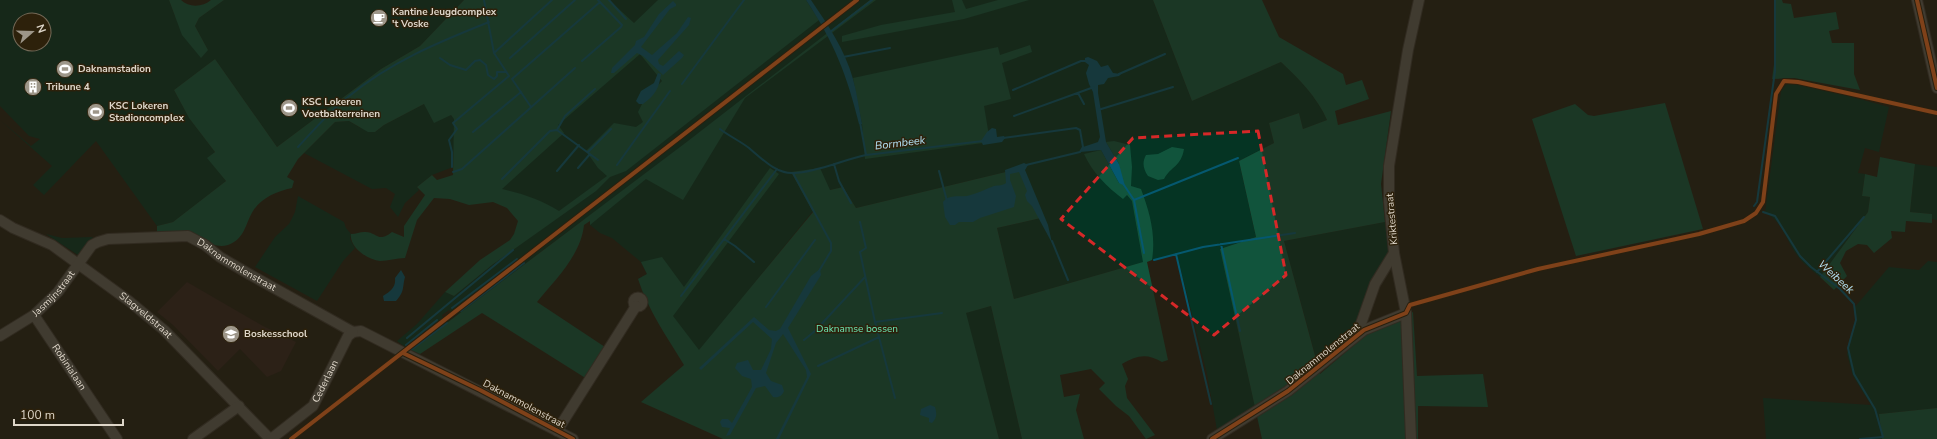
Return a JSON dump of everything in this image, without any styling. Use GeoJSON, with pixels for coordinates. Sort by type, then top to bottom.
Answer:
{"type":"FeatureCollection","features":[{"type":"Feature","properties":{"kind":"street","name":"Kriktestraat"},"geometry":{"type":"LineString","coordinates":[[1411,439],[1406,313],[1394,253],[1389,202],[1389,166],[1408,50],[1419,0]]}},
{"type":"Feature","properties":{"kind":"street"},"geometry":{"type":"LineString","coordinates":[[1917,0],[1937,88]]}},
{"type":"Feature","properties":{"kind":"street","name":"Slagveldstraat"},"geometry":{"type":"LineString","coordinates":[[0,220],[13,228],[52,244],[164,330],[271,439]]}},
{"type":"Feature","properties":{"kind":"street","name":"Daknammolenstraat"},"geometry":{"type":"LineString","coordinates":[[98,242],[108,239],[188,236],[205,245],[220,257],[237,267],[353,332],[361,331],[573,439]]}},
{"type":"Feature","properties":{"kind":"street","name":"Jasmijnstraat"},"geometry":{"type":"LineString","coordinates":[[0,336],[34,315],[58,292],[92,245],[98,242]]}},
{"type":"Feature","properties":{"kind":"street","name":"Daknammolenstraat"},"geometry":{"type":"LineString","coordinates":[[1357,336],[1375,284],[1394,253]]}},
{"type":"Feature","properties":{"kind":"street","name":"Daknammolenstraat"},"geometry":{"type":"LineString","coordinates":[[557,431],[636,306]]}},
{"type":"Feature","properties":{"kind":"street","name":"Daknammolenstraat"},"geometry":{"type":"LineString","coordinates":[[1212,439],[1273,402],[1364,330],[1406,313]]}},
{"type":"Feature","properties":{"kind":"street","name":"Robinialaan"},"geometry":{"type":"LineString","coordinates":[[34,315],[117,439]]}},
{"type":"Feature","properties":{"kind":"street","name":"Cederlaan"},"geometry":{"type":"LineString","coordinates":[[271,439],[313,406],[347,337],[353,332]]}},
{"type":"Feature","properties":{"kind":"street"},"geometry":{"type":"LineString","coordinates":[[193,439],[239,406]]}},
{"type":"Feature","properties":{"kind":"highlighted area"},"geometry":{"type":"Polygon","coordinates":[[[1258,131],[1286,275],[1214,335],[1061,219],[1133,138],[1258,131]]]}},
{"type":"Feature","properties":{"kind":"shaded area","name":"Boskesschool"},"geometry":{"type":"Polygon","coordinates":[[[187,282],[263,326],[296,342],[281,371],[267,377],[240,349],[218,371],[173,325],[157,312],[187,282]]]}},
{"type":"Feature","properties":{"kind":"green space"},"geometry":{"type":"Polygon","coordinates":[[[0,0],[169,0],[175,16],[208,50],[195,26],[199,18],[224,0],[464,0],[420,46],[381,69],[277,147],[215,59],[174,90],[189,118],[215,152],[208,158],[226,181],[173,222],[157,226],[96,141],[44,195],[33,185],[52,166],[0,120],[31,146],[40,139],[29,136],[0,106],[0,0]]]}},
{"type":"Feature","properties":{"kind":"green space"},"geometry":{"type":"Polygon","coordinates":[[[169,0],[181,0],[184,3],[196,6],[211,0],[224,0],[199,18],[195,26],[208,50],[201,58],[182,35],[169,0]]]}},
{"type":"Feature","properties":{"kind":"green space"},"geometry":{"type":"Polygon","coordinates":[[[464,0],[609,0],[634,23],[658,0],[806,0],[819,20],[626,171],[610,177],[596,191],[492,265],[454,296],[445,292],[480,260],[510,240],[514,234],[518,221],[507,208],[493,202],[469,205],[450,199],[434,198],[417,220],[405,258],[383,261],[375,260],[360,252],[353,244],[351,239],[351,234],[364,232],[383,237],[392,232],[404,237],[404,226],[425,195],[417,187],[432,175],[437,180],[453,175],[454,119],[451,115],[434,123],[424,104],[384,125],[375,132],[368,132],[349,121],[335,122],[298,159],[287,177],[294,181],[292,188],[275,193],[260,202],[250,216],[244,231],[238,239],[228,245],[217,246],[185,233],[157,232],[157,226],[173,222],[226,181],[207,158],[215,152],[189,118],[174,90],[215,59],[277,147],[381,69],[420,46],[464,0]],[[640,54],[558,125],[564,133],[502,189],[531,197],[559,211],[607,176],[598,168],[586,151],[614,123],[636,127],[643,122],[638,112],[644,100],[662,81],[640,54]]]}},
{"type":"Feature","properties":{"kind":"green space"},"geometry":{"type":"Polygon","coordinates":[[[609,0],[1153,0],[1192,101],[1281,62],[1313,96],[1327,120],[1303,129],[1299,113],[1269,123],[1274,143],[1239,161],[1256,237],[1220,249],[1255,407],[1217,430],[1207,374],[1177,255],[1147,261],[1014,299],[997,228],[1041,218],[1022,168],[856,208],[843,187],[830,190],[791,172],[813,211],[699,351],[638,279],[647,274],[641,262],[612,238],[600,233],[590,225],[590,221],[583,220],[458,315],[457,313],[579,219],[574,217],[451,312],[449,310],[442,315],[443,318],[405,347],[397,341],[417,324],[445,292],[454,296],[492,265],[562,214],[477,191],[609,0]]]}},
{"type":"Feature","properties":{"kind":"green space"},"geometry":{"type":"Polygon","coordinates":[[[870,0],[876,0],[745,98],[683,200],[646,179],[590,225],[590,221],[584,225],[582,236],[573,257],[537,302],[605,347],[587,379],[482,313],[420,354],[411,350],[688,141],[870,0]]]}},
{"type":"Feature","properties":{"kind":"green space"},"geometry":{"type":"Polygon","coordinates":[[[952,0],[962,0],[966,9],[998,0],[1029,0],[964,19],[842,42],[842,36],[881,25],[955,12],[952,0]]]}},
{"type":"Feature","properties":{"kind":"green space"},"geometry":{"type":"Polygon","coordinates":[[[1153,0],[1262,0],[1279,37],[1343,74],[1346,85],[1362,80],[1369,99],[1335,111],[1338,125],[1391,111],[1381,184],[1385,222],[1284,241],[1320,374],[1368,333],[1413,312],[1417,376],[1483,374],[1488,407],[1418,406],[1418,439],[1262,439],[1220,249],[1256,237],[1239,161],[1274,143],[1269,123],[1299,113],[1303,129],[1327,120],[1313,96],[1281,62],[1192,101],[1153,0]]]}},
{"type":"Feature","properties":{"kind":"green space"},"geometry":{"type":"Polygon","coordinates":[[[1775,0],[1782,0],[1783,3],[1791,4],[1794,18],[1836,12],[1839,29],[1829,31],[1832,43],[1854,43],[1854,74],[1860,90],[1794,78],[1772,79],[1775,57],[1775,0]]]}},
{"type":"Feature","properties":{"kind":"green space"},"geometry":{"type":"Polygon","coordinates":[[[1030,45],[1032,52],[1002,63],[1011,99],[984,106],[990,142],[865,159],[862,124],[853,78],[998,47],[1000,55],[1030,45]]]}},
{"type":"Feature","properties":{"kind":"green space"},"geometry":{"type":"Polygon","coordinates":[[[1793,81],[1889,107],[1879,152],[1865,148],[1858,173],[1865,174],[1862,196],[1870,197],[1868,212],[1820,277],[1799,258],[1780,226],[1771,216],[1765,213],[1781,91],[1786,85],[1793,81]]]}},
{"type":"Feature","properties":{"kind":"green space"},"geometry":{"type":"Polygon","coordinates":[[[1665,103],[1703,229],[1576,256],[1532,119],[1575,104],[1588,115],[1594,116],[1665,103]]]}},
{"type":"Feature","properties":{"kind":"green space"},"geometry":{"type":"Polygon","coordinates":[[[424,104],[451,115],[455,119],[453,167],[432,175],[417,187],[419,190],[405,203],[398,217],[390,207],[395,194],[386,188],[372,189],[304,153],[335,122],[349,121],[359,127],[375,132],[384,125],[424,104]]]}},
{"type":"Feature","properties":{"kind":"green space","name":"Daknamse bossen"},"geometry":{"type":"Polygon","coordinates":[[[1114,141],[1130,145],[1132,167],[1131,186],[1141,189],[1153,233],[1152,260],[1147,262],[1168,360],[1162,362],[1152,357],[1142,356],[1122,364],[1128,379],[1125,386],[1127,398],[1155,435],[1146,439],[1129,416],[1116,406],[1099,389],[1105,383],[1091,369],[1060,375],[1064,397],[1080,394],[1076,410],[1084,439],[1022,439],[991,306],[966,313],[999,439],[723,439],[641,402],[684,365],[647,302],[638,279],[647,274],[641,262],[662,257],[684,287],[770,168],[779,174],[673,316],[699,350],[813,212],[791,172],[820,168],[830,190],[843,187],[856,208],[1022,168],[1041,218],[997,228],[1014,299],[1143,262],[1132,201],[1127,195],[1123,199],[1111,189],[1091,167],[1084,154],[1101,150],[1119,183],[1119,164],[1106,142],[1114,141]]]}},
{"type":"Feature","properties":{"kind":"green space"},"geometry":{"type":"Polygon","coordinates":[[[1172,147],[1184,149],[1183,155],[1178,163],[1164,179],[1158,180],[1148,176],[1144,166],[1146,155],[1158,154],[1172,147]]]}},
{"type":"Feature","properties":{"kind":"green space"},"geometry":{"type":"Polygon","coordinates":[[[1880,157],[1915,164],[1910,212],[1932,214],[1932,223],[1906,221],[1905,232],[1891,231],[1892,238],[1874,253],[1867,245],[1858,244],[1846,251],[1840,263],[1847,276],[1834,290],[1820,277],[1868,212],[1870,197],[1862,196],[1865,174],[1877,177],[1880,157]]]}},
{"type":"Feature","properties":{"kind":"green space"},"geometry":{"type":"Polygon","coordinates":[[[1915,164],[1937,167],[1937,220],[1932,219],[1932,214],[1910,212],[1915,164]]]}},
{"type":"Feature","properties":{"kind":"green space"},"geometry":{"type":"Polygon","coordinates":[[[298,196],[344,222],[346,228],[351,234],[350,239],[355,248],[343,261],[317,301],[255,267],[275,237],[289,224],[295,212],[298,196]]]}},
{"type":"Feature","properties":{"kind":"green space"},"geometry":{"type":"Polygon","coordinates":[[[1385,222],[1390,249],[1358,324],[1317,362],[1284,241],[1385,222]]]}},
{"type":"Feature","properties":{"kind":"green space"},"geometry":{"type":"Polygon","coordinates":[[[46,234],[62,238],[93,237],[78,255],[46,234]]]}},
{"type":"Feature","properties":{"kind":"green space"},"geometry":{"type":"Polygon","coordinates":[[[1928,261],[1937,262],[1937,408],[1879,414],[1882,439],[1766,439],[1763,398],[1871,405],[1853,376],[1847,354],[1857,320],[1854,308],[1889,267],[1919,270],[1928,261]]]}},
{"type":"Feature","properties":{"kind":"green space"},"geometry":{"type":"Polygon","coordinates":[[[991,306],[1022,439],[999,439],[965,313],[991,306]]]}},
{"type":"Feature","properties":{"kind":"green space"},"geometry":{"type":"Polygon","coordinates":[[[450,319],[451,320],[411,350],[410,349],[450,319]]]}},
{"type":"Feature","properties":{"kind":"green space"},"geometry":{"type":"Polygon","coordinates":[[[1937,408],[1937,439],[1882,439],[1879,414],[1937,408]]]}},
{"type":"Feature","properties":{"kind":"water"},"geometry":{"type":"Polygon","coordinates":[[[806,0],[811,0],[830,28],[841,48],[850,68],[862,124],[859,124],[850,90],[832,45],[806,0]]]}},
{"type":"Feature","properties":{"kind":"water"},"geometry":{"type":"Polygon","coordinates":[[[673,1],[676,6],[670,9],[641,47],[652,55],[677,33],[688,17],[691,18],[689,25],[658,60],[659,64],[663,66],[679,51],[684,55],[682,58],[663,75],[643,56],[637,53],[614,73],[611,73],[612,68],[635,45],[636,41],[644,37],[659,14],[673,1]]]}},
{"type":"Feature","properties":{"kind":"water"},"geometry":{"type":"Polygon","coordinates":[[[1088,57],[1097,61],[1101,67],[1108,65],[1113,73],[1121,74],[1119,76],[1108,78],[1104,84],[1098,85],[1098,93],[1106,142],[1119,164],[1125,186],[1119,183],[1101,150],[1080,152],[1083,147],[1098,142],[1100,137],[1093,92],[1086,73],[1089,65],[1085,62],[1085,58],[1088,57]]]}},
{"type":"Feature","properties":{"kind":"water"},"geometry":{"type":"Polygon","coordinates":[[[658,73],[661,74],[656,91],[651,98],[643,104],[639,104],[636,101],[641,91],[654,83],[658,73]]]}},
{"type":"Feature","properties":{"kind":"water"},"geometry":{"type":"Polygon","coordinates":[[[992,128],[996,129],[997,137],[1004,136],[1005,138],[1002,142],[983,145],[981,141],[987,132],[992,128]]]}},
{"type":"Feature","properties":{"kind":"water"},"geometry":{"type":"Polygon","coordinates":[[[1024,163],[1028,165],[1025,170],[1048,225],[1052,243],[1032,206],[1027,201],[1025,195],[1027,191],[1019,172],[1010,174],[1010,180],[1016,196],[1014,207],[980,218],[973,222],[959,222],[955,225],[950,225],[945,217],[943,202],[945,199],[954,196],[967,196],[994,186],[1005,184],[1005,170],[1024,163]]]}},
{"type":"Feature","properties":{"kind":"water"},"geometry":{"type":"Polygon","coordinates":[[[820,269],[821,275],[788,328],[811,374],[779,439],[776,439],[807,377],[806,370],[783,334],[776,343],[766,373],[771,381],[782,385],[784,391],[783,393],[779,397],[773,397],[765,386],[756,388],[730,435],[726,436],[730,428],[722,427],[720,422],[722,419],[728,419],[732,423],[752,387],[751,379],[742,376],[735,368],[737,363],[748,360],[753,370],[761,370],[771,349],[772,339],[753,322],[701,370],[699,368],[754,317],[769,330],[776,331],[780,329],[811,276],[820,269]]]}},
{"type":"Feature","properties":{"kind":"water"},"geometry":{"type":"Polygon","coordinates":[[[401,270],[405,277],[401,295],[396,301],[384,301],[383,296],[395,284],[395,278],[401,270]]]}},
{"type":"Feature","properties":{"kind":"water"},"geometry":{"type":"Polygon","coordinates":[[[930,405],[935,407],[936,412],[936,418],[932,423],[929,422],[929,418],[920,415],[921,409],[930,405]]]}},
{"type":"Feature","properties":{"kind":"waterway"},"geometry":{"type":"LineString","coordinates":[[452,167],[452,152],[449,140],[457,129],[453,123],[509,76],[494,53],[484,0]]}},
{"type":"Feature","properties":{"kind":"waterway"},"geometry":{"type":"LineString","coordinates":[[494,53],[552,0]]}},
{"type":"Feature","properties":{"kind":"waterway"},"geometry":{"type":"LineString","coordinates":[[510,58],[575,0]]}},
{"type":"Feature","properties":{"kind":"waterway"},"geometry":{"type":"LineString","coordinates":[[582,61],[622,25],[598,0]]}},
{"type":"Feature","properties":{"kind":"waterway"},"geometry":{"type":"LineString","coordinates":[[609,0],[626,19]]}},
{"type":"Feature","properties":{"kind":"waterway"},"geometry":{"type":"LineString","coordinates":[[682,84],[744,0]]}},
{"type":"Feature","properties":{"kind":"waterway"},"geometry":{"type":"LineString","coordinates":[[830,32],[872,0]]}},
{"type":"Feature","properties":{"kind":"waterway","name":"Weibeek"},"geometry":{"type":"LineString","coordinates":[[1754,206],[1757,202],[1775,71],[1775,0]]}},
{"type":"Feature","properties":{"kind":"waterway"},"geometry":{"type":"LineString","coordinates":[[531,107],[512,79],[600,2]]}},
{"type":"Feature","properties":{"kind":"waterway"},"geometry":{"type":"LineString","coordinates":[[298,147],[341,102],[381,73],[433,45],[489,22]]}},
{"type":"Feature","properties":{"kind":"waterway"},"geometry":{"type":"LineString","coordinates":[[843,57],[890,48]]}},
{"type":"Feature","properties":{"kind":"waterway"},"geometry":{"type":"LineString","coordinates":[[1119,74],[1165,54]]}},
{"type":"Feature","properties":{"kind":"waterway"},"geometry":{"type":"LineString","coordinates":[[440,58],[450,65],[466,70],[475,61],[480,60],[486,65],[488,75],[494,79],[497,76],[497,72],[505,72]]}},
{"type":"Feature","properties":{"kind":"waterway"},"geometry":{"type":"LineString","coordinates":[[1013,90],[1081,61],[1088,61]]}},
{"type":"Feature","properties":{"kind":"waterway"},"geometry":{"type":"LineString","coordinates":[[453,172],[462,169],[575,68]]}},
{"type":"Feature","properties":{"kind":"waterway"},"geometry":{"type":"LineString","coordinates":[[1014,116],[1094,87]]}},
{"type":"Feature","properties":{"kind":"waterway"},"geometry":{"type":"LineString","coordinates":[[1098,110],[1173,87]]}},
{"type":"Feature","properties":{"kind":"waterway"},"geometry":{"type":"LineString","coordinates":[[557,130],[565,116],[595,89]]}},
{"type":"Feature","properties":{"kind":"waterway"},"geometry":{"type":"LineString","coordinates":[[617,165],[670,91]]}},
{"type":"Feature","properties":{"kind":"waterway"},"geometry":{"type":"LineString","coordinates":[[473,132],[521,92]]}},
{"type":"Feature","properties":{"kind":"waterway"},"geometry":{"type":"LineString","coordinates":[[1078,93],[1084,104]]}},
{"type":"Feature","properties":{"kind":"waterway","name":"Bormbeek"},"geometry":{"type":"LineString","coordinates":[[860,122],[866,155],[983,141]]}},
{"type":"Feature","properties":{"kind":"waterway","name":"Bormbeek"},"geometry":{"type":"LineString","coordinates":[[1003,138],[1076,128],[1080,130],[1083,147],[1080,152]]}},
{"type":"Feature","properties":{"kind":"waterway"},"geometry":{"type":"LineString","coordinates":[[588,152],[611,129]]}},
{"type":"Feature","properties":{"kind":"waterway"},"geometry":{"type":"LineString","coordinates":[[720,129],[746,145],[769,165],[787,173],[803,172],[821,168],[866,155]]}},
{"type":"Feature","properties":{"kind":"waterway"},"geometry":{"type":"LineString","coordinates":[[502,179],[550,131],[557,130],[598,160]]}},
{"type":"Feature","properties":{"kind":"waterway"},"geometry":{"type":"LineString","coordinates":[[557,171],[579,145]]}},
{"type":"Feature","properties":{"kind":"waterway"},"geometry":{"type":"LineString","coordinates":[[1026,165],[1080,152]]}},
{"type":"Feature","properties":{"kind":"waterway"},"geometry":{"type":"LineString","coordinates":[[578,168],[590,154]]}},
{"type":"Feature","properties":{"kind":"waterway"},"geometry":{"type":"LineString","coordinates":[[1134,200],[1238,158]]}},
{"type":"Feature","properties":{"kind":"waterway"},"geometry":{"type":"LineString","coordinates":[[834,164],[839,181],[851,203]]}},
{"type":"Feature","properties":{"kind":"waterway"},"geometry":{"type":"LineString","coordinates":[[681,296],[777,169]]}},
{"type":"Feature","properties":{"kind":"waterway"},"geometry":{"type":"LineString","coordinates":[[939,171],[947,201]]}},
{"type":"Feature","properties":{"kind":"waterway"},"geometry":{"type":"LineString","coordinates":[[793,173],[831,243],[831,251],[819,271]]}},
{"type":"Feature","properties":{"kind":"waterway"},"geometry":{"type":"LineString","coordinates":[[1124,185],[1134,200],[1144,253]]}},
{"type":"Feature","properties":{"kind":"waterway","name":"Weibeek"},"geometry":{"type":"LineString","coordinates":[[1763,212],[1775,216],[1800,256],[1811,267],[1840,289],[1854,304],[1856,320],[1848,348],[1854,374],[1875,409],[1883,437],[1860,439]]}},
{"type":"Feature","properties":{"kind":"waterway"},"geometry":{"type":"LineString","coordinates":[[1817,272],[1864,217]]}},
{"type":"Feature","properties":{"kind":"waterway"},"geometry":{"type":"LineString","coordinates":[[860,222],[866,248],[860,252],[875,322]]}},
{"type":"Feature","properties":{"kind":"waterway"},"geometry":{"type":"LineString","coordinates":[[1154,260],[1203,247],[1295,233]]}},
{"type":"Feature","properties":{"kind":"waterway"},"geometry":{"type":"LineString","coordinates":[[724,239],[754,262]]}},
{"type":"Feature","properties":{"kind":"waterway"},"geometry":{"type":"LineString","coordinates":[[766,307],[815,240]]}},
{"type":"Feature","properties":{"kind":"waterway"},"geometry":{"type":"LineString","coordinates":[[1052,241],[1068,280]]}},
{"type":"Feature","properties":{"kind":"waterway"},"geometry":{"type":"LineString","coordinates":[[1221,244],[1240,331]]}},
{"type":"Feature","properties":{"kind":"waterway"},"geometry":{"type":"LineString","coordinates":[[407,338],[513,250]]}},
{"type":"Feature","properties":{"kind":"waterway"},"geometry":{"type":"LineString","coordinates":[[1176,254],[1211,404]]}},
{"type":"Feature","properties":{"kind":"waterway"},"geometry":{"type":"LineString","coordinates":[[452,308],[517,259]]}},
{"type":"Feature","properties":{"kind":"waterway"},"geometry":{"type":"LineString","coordinates":[[461,311],[524,263]]}},
{"type":"Feature","properties":{"kind":"waterway"},"geometry":{"type":"LineString","coordinates":[[804,340],[815,331],[865,277]]}},
{"type":"Feature","properties":{"kind":"waterway"},"geometry":{"type":"LineString","coordinates":[[879,337],[875,322],[942,313]]}},
{"type":"Feature","properties":{"kind":"waterway"},"geometry":{"type":"LineString","coordinates":[[406,345],[437,320]]}},
{"type":"Feature","properties":{"kind":"waterway"},"geometry":{"type":"LineString","coordinates":[[411,350],[447,323]]}},
{"type":"Feature","properties":{"kind":"waterway"},"geometry":{"type":"LineString","coordinates":[[818,366],[879,337],[895,398]]}},
{"type":"Feature","properties":{"kind":"cycle path"},"geometry":{"type":"LineString","coordinates":[[291,439],[857,0]]}},
{"type":"Feature","properties":{"kind":"cycle path"},"geometry":{"type":"LineString","coordinates":[[1917,0],[1937,88]]}},
{"type":"Feature","properties":{"kind":"cycle path"},"geometry":{"type":"LineString","coordinates":[[1212,439],[1288,391],[1364,330],[1406,313],[1410,305],[1538,269],[1699,234],[1744,221],[1756,213],[1763,202],[1776,94],[1784,81],[1798,82],[1937,113]]}},
{"type":"Feature","properties":{"kind":"cycle path"},"geometry":{"type":"LineString","coordinates":[[403,353],[480,390],[573,439]]}},
{"type":"Feature","properties":{"kind":"place","name":"Kantine Jeugdcomplex 't Voske"},"geometry":{"type":"Point","coordinates":[379,18]}},
{"type":"Feature","properties":{"kind":"place","name":"Daknamstadion"},"geometry":{"type":"Point","coordinates":[65,69]}},
{"type":"Feature","properties":{"kind":"place","name":"Tribune 4"},"geometry":{"type":"Point","coordinates":[33,87]}},
{"type":"Feature","properties":{"kind":"place","name":"KSC Lokeren Voetbalterreinen"},"geometry":{"type":"Point","coordinates":[289,108]}},
{"type":"Feature","properties":{"kind":"place","name":"KSC Lokeren Stadioncomplex"},"geometry":{"type":"Point","coordinates":[96,112]}},
{"type":"Feature","properties":{"kind":"place","name":"Boskesschool"},"geometry":{"type":"Point","coordinates":[231,334]}}]}
